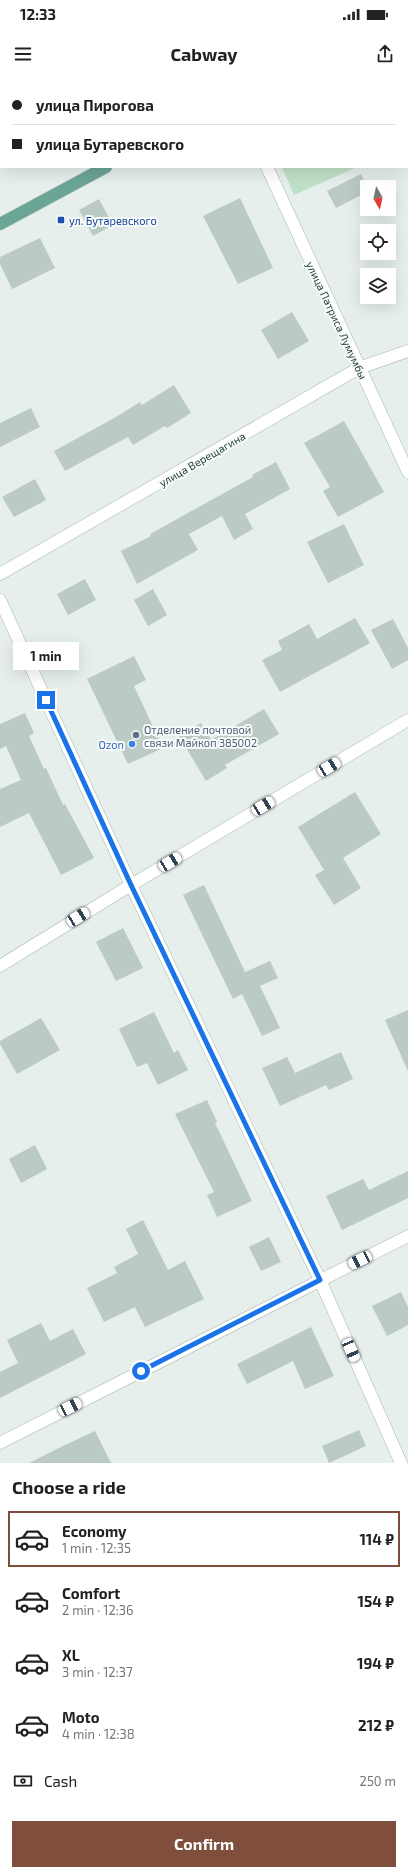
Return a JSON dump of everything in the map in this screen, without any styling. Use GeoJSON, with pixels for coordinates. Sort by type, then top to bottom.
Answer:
{"type":"FeatureCollection","features":[{"type":"Feature","properties":{"kind":"main road"},"geometry":{"type":"LineString","coordinates":[[0,224],[104,168]]}},
{"type":"Feature","properties":{"kind":"street","name":"улица Патриса Лумумбы"},"geometry":{"type":"LineString","coordinates":[[268,168],[408,472]]}},
{"type":"Feature","properties":{"kind":"street","name":"улица Верещагина"},"geometry":{"type":"LineString","coordinates":[[0,574],[359,368],[408,351]]}},
{"type":"Feature","properties":{"kind":"street"},"geometry":{"type":"LineString","coordinates":[[0,600],[131,885],[320,1280],[400,1463]]}},
{"type":"Feature","properties":{"kind":"street"},"geometry":{"type":"LineString","coordinates":[[0,966],[131,885],[408,720]]}},
{"type":"Feature","properties":{"kind":"street"},"geometry":{"type":"LineString","coordinates":[[0,1442],[408,1236]]}},
{"type":"Feature","properties":{"kind":"green space"},"geometry":{"type":"Polygon","coordinates":[[[282,168],[355,168],[294,195],[282,168]]]}},
{"type":"Feature","properties":{"kind":"building"},"geometry":{"type":"Polygon","coordinates":[[[361,174],[364,180],[360,180],[360,196],[336,208],[327,191],[361,174]]]}},
{"type":"Feature","properties":{"kind":"building"},"geometry":{"type":"Polygon","coordinates":[[[240,198],[273,268],[238,284],[203,216],[240,198]]]}},
{"type":"Feature","properties":{"kind":"building"},"geometry":{"type":"Polygon","coordinates":[[[99,199],[113,225],[93,236],[79,210],[99,199]]]}},
{"type":"Feature","properties":{"kind":"building"},"geometry":{"type":"Polygon","coordinates":[[[40,238],[55,268],[12,289],[0,264],[0,257],[40,238]]]}},
{"type":"Feature","properties":{"kind":"building"},"geometry":{"type":"Polygon","coordinates":[[[292,312],[309,341],[278,359],[261,330],[292,312]]]}},
{"type":"Feature","properties":{"kind":"building"},"geometry":{"type":"Polygon","coordinates":[[[174,385],[191,413],[167,428],[165,426],[133,445],[128,437],[65,471],[54,451],[140,402],[142,405],[174,385]]]}},
{"type":"Feature","properties":{"kind":"building"},"geometry":{"type":"Polygon","coordinates":[[[31,408],[40,427],[0,447],[0,423],[31,408]]]}},
{"type":"Feature","properties":{"kind":"building"},"geometry":{"type":"Polygon","coordinates":[[[344,421],[384,492],[338,517],[323,491],[330,487],[304,443],[344,421]]]}},
{"type":"Feature","properties":{"kind":"building"},"geometry":{"type":"Polygon","coordinates":[[[276,462],[290,489],[245,514],[253,529],[234,540],[222,516],[189,534],[198,550],[137,584],[121,551],[151,536],[150,534],[253,477],[252,475],[276,462]]]}},
{"type":"Feature","properties":{"kind":"building"},"geometry":{"type":"Polygon","coordinates":[[[35,479],[46,500],[14,517],[2,497],[35,479]]]}},
{"type":"Feature","properties":{"kind":"building"},"geometry":{"type":"Polygon","coordinates":[[[344,524],[364,565],[328,583],[307,542],[344,524]]]}},
{"type":"Feature","properties":{"kind":"building"},"geometry":{"type":"Polygon","coordinates":[[[85,579],[96,600],[68,615],[57,594],[85,579]]]}},
{"type":"Feature","properties":{"kind":"building"},"geometry":{"type":"Polygon","coordinates":[[[153,589],[167,615],[148,626],[134,600],[153,589]]]}},
{"type":"Feature","properties":{"kind":"building"},"geometry":{"type":"Polygon","coordinates":[[[355,618],[370,643],[280,692],[262,660],[282,650],[278,641],[309,624],[317,639],[355,618]]]}},
{"type":"Feature","properties":{"kind":"building"},"geometry":{"type":"Polygon","coordinates":[[[393,619],[408,648],[408,660],[392,669],[371,630],[393,619]]]}},
{"type":"Feature","properties":{"kind":"building"},"geometry":{"type":"Polygon","coordinates":[[[134,656],[146,680],[134,686],[163,748],[128,764],[87,679],[134,656]]]}},
{"type":"Feature","properties":{"kind":"building"},"geometry":{"type":"Polygon","coordinates":[[[264,709],[279,734],[225,765],[227,768],[206,781],[179,736],[201,723],[211,740],[264,709]]]}},
{"type":"Feature","properties":{"kind":"building"},"geometry":{"type":"Polygon","coordinates":[[[25,713],[34,733],[29,736],[44,769],[46,768],[63,805],[65,804],[94,858],[61,875],[29,813],[0,827],[0,789],[21,780],[6,746],[0,749],[0,724],[25,713]]]}},
{"type":"Feature","properties":{"kind":"building"},"geometry":{"type":"Polygon","coordinates":[[[355,792],[381,834],[343,858],[361,888],[334,905],[315,875],[324,870],[298,827],[355,792]]]}},
{"type":"Feature","properties":{"kind":"building"},"geometry":{"type":"Polygon","coordinates":[[[204,885],[245,972],[270,961],[278,978],[260,986],[280,1028],[262,1036],[242,994],[233,999],[183,895],[204,885]]]}},
{"type":"Feature","properties":{"kind":"building"},"geometry":{"type":"Polygon","coordinates":[[[123,928],[143,968],[116,981],[96,942],[123,928]]]}},
{"type":"Feature","properties":{"kind":"building"},"geometry":{"type":"Polygon","coordinates":[[[408,1010],[408,1071],[385,1020],[408,1010]]]}},
{"type":"Feature","properties":{"kind":"building"},"geometry":{"type":"Polygon","coordinates":[[[154,1012],[174,1053],[178,1050],[188,1070],[158,1085],[147,1063],[137,1067],[119,1029],[154,1012]]]}},
{"type":"Feature","properties":{"kind":"building"},"geometry":{"type":"Polygon","coordinates":[[[41,1018],[60,1050],[17,1074],[0,1044],[0,1041],[41,1018]]]}},
{"type":"Feature","properties":{"kind":"building"},"geometry":{"type":"Polygon","coordinates":[[[341,1052],[353,1079],[329,1090],[326,1085],[280,1106],[262,1068],[287,1057],[295,1073],[341,1052]]]}},
{"type":"Feature","properties":{"kind":"building"},"geometry":{"type":"Polygon","coordinates":[[[207,1100],[217,1122],[215,1123],[252,1201],[217,1217],[207,1195],[214,1192],[175,1114],[207,1100]]]}},
{"type":"Feature","properties":{"kind":"building"},"geometry":{"type":"Polygon","coordinates":[[[35,1145],[47,1169],[21,1183],[9,1159],[35,1145]]]}},
{"type":"Feature","properties":{"kind":"building"},"geometry":{"type":"Polygon","coordinates":[[[408,1171],[408,1198],[342,1230],[326,1196],[363,1179],[369,1190],[408,1171]]]}},
{"type":"Feature","properties":{"kind":"building"},"geometry":{"type":"Polygon","coordinates":[[[143,1220],[168,1270],[185,1261],[204,1299],[145,1327],[135,1307],[104,1322],[87,1288],[117,1273],[114,1267],[138,1254],[126,1229],[143,1220]]]}},
{"type":"Feature","properties":{"kind":"building"},"geometry":{"type":"Polygon","coordinates":[[[269,1237],[281,1262],[261,1271],[249,1247],[269,1237]]]}},
{"type":"Feature","properties":{"kind":"building"},"geometry":{"type":"Polygon","coordinates":[[[401,1292],[408,1307],[408,1325],[387,1336],[372,1306],[401,1292]]]}},
{"type":"Feature","properties":{"kind":"building"},"geometry":{"type":"Polygon","coordinates":[[[41,1323],[50,1341],[73,1329],[86,1354],[0,1398],[0,1372],[18,1363],[7,1340],[41,1323]]]}},
{"type":"Feature","properties":{"kind":"building"},"geometry":{"type":"Polygon","coordinates":[[[311,1327],[334,1376],[305,1389],[293,1361],[247,1384],[237,1364],[311,1327]]]}},
{"type":"Feature","properties":{"kind":"building"},"geometry":{"type":"Polygon","coordinates":[[[359,1430],[366,1446],[329,1463],[322,1446],[359,1430]]]}},
{"type":"Feature","properties":{"kind":"building"},"geometry":{"type":"Polygon","coordinates":[[[95,1431],[111,1463],[29,1463],[63,1446],[95,1431]]]}},
{"type":"Feature","properties":{"kind":"place","name":"ул. Бутаревского"},"geometry":{"type":"Point","coordinates":[61,220]}},
{"type":"Feature","properties":{"kind":"place","name":"Отделение почтовой связи Майкоп 385002"},"geometry":{"type":"Point","coordinates":[136,735]}},
{"type":"Feature","properties":{"kind":"place","name":"Ozon"},"geometry":{"type":"Point","coordinates":[132,744]}},
{"type":"Feature","properties":{"kind":"route"},"geometry":{"type":"LineString","coordinates":[[46,700],[131,885],[320,1280],[141,1371]]}}]}
